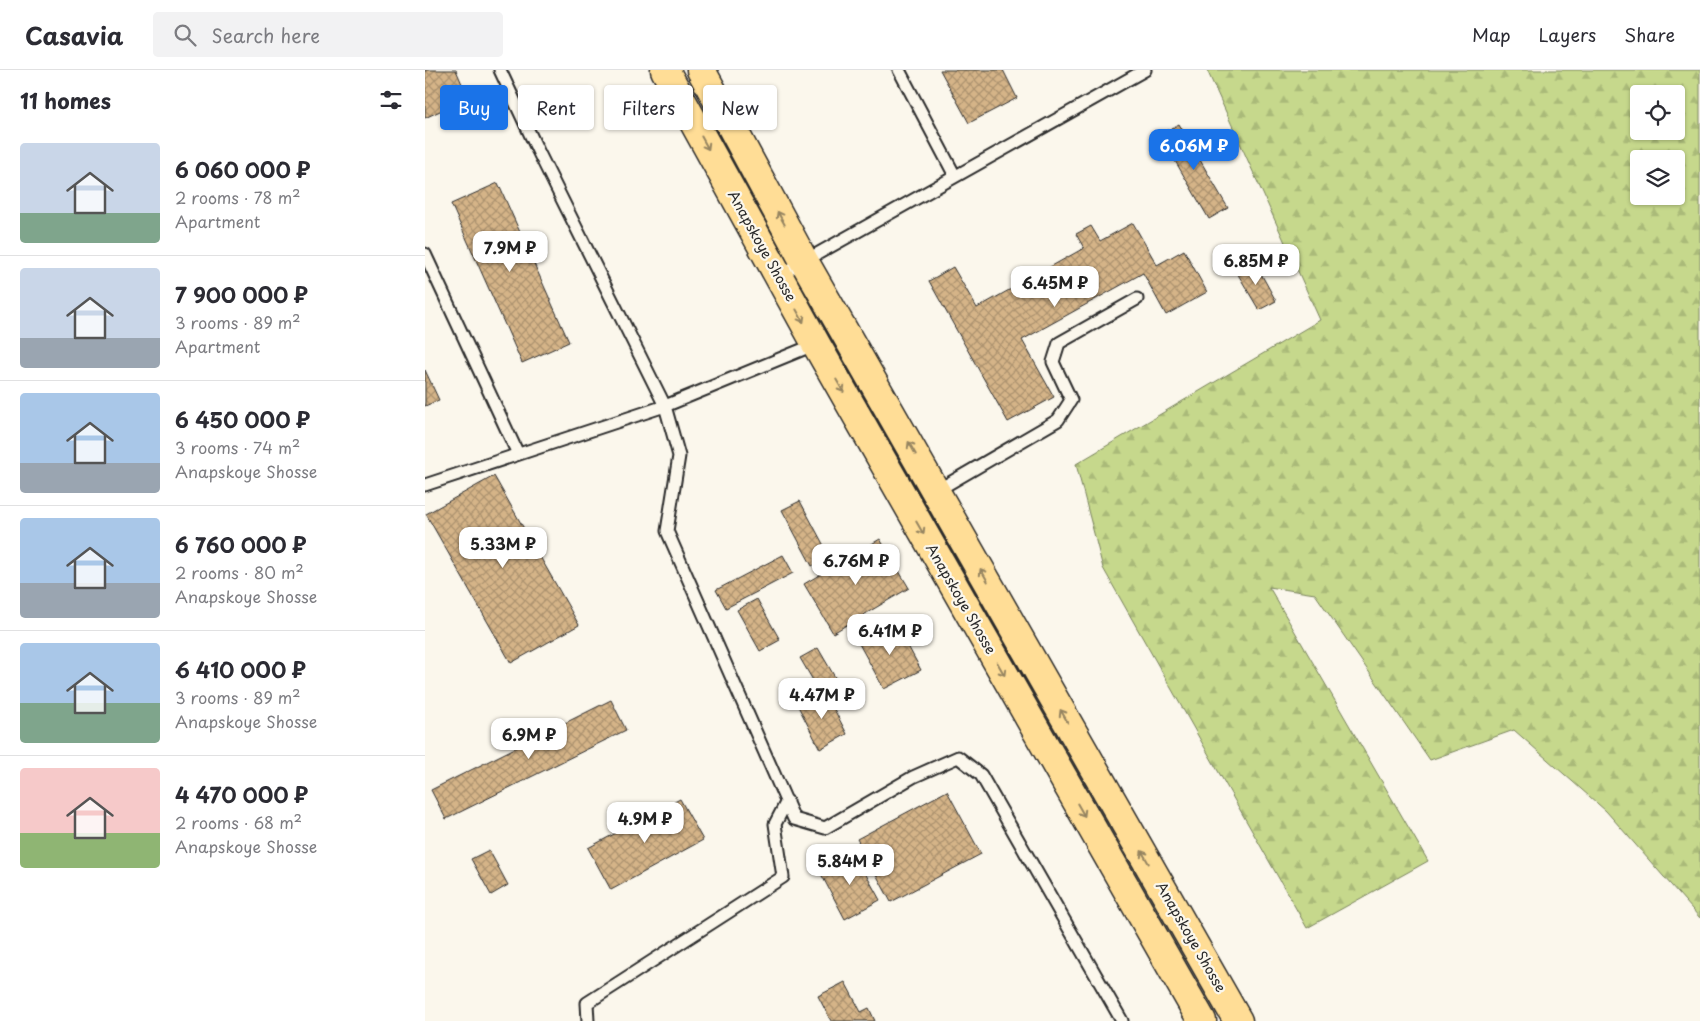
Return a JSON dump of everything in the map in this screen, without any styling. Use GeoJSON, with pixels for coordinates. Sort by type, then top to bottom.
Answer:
{"type":"FeatureCollection","features":[{"type":"Feature","properties":{"kind":"highway","name":"Anapskoye Shosse"},"geometry":{"type":"LineString","coordinates":[[665,70],[816,344],[1202,1021]]}},
{"type":"Feature","properties":{"kind":"highway","name":"Anapskoye Shosse"},"geometry":{"type":"LineString","coordinates":[[701,70],[805,260],[1238,1021]]}},
{"type":"Feature","properties":{"kind":"lane"},"geometry":{"type":"LineString","coordinates":[[500,70],[538,151],[665,406],[679,456],[667,531],[794,818],[825,828],[913,777],[958,756],[981,775],[1122,1021]]}},
{"type":"Feature","properties":{"kind":"lane"},"geometry":{"type":"LineString","coordinates":[[899,70],[955,176]]}},
{"type":"Feature","properties":{"kind":"lane"},"geometry":{"type":"LineString","coordinates":[[778,276],[1145,70]]}},
{"type":"Feature","properties":{"kind":"lane"},"geometry":{"type":"LineString","coordinates":[[425,254],[518,454]]}},
{"type":"Feature","properties":{"kind":"lane"},"geometry":{"type":"LineString","coordinates":[[936,491],[1059,420],[1071,400],[1053,362],[1059,343],[1137,299]]}},
{"type":"Feature","properties":{"kind":"lane"},"geometry":{"type":"LineString","coordinates":[[425,485],[665,406],[816,344]]}},
{"type":"Feature","properties":{"kind":"lane"},"geometry":{"type":"LineString","coordinates":[[588,1021],[587,1003],[783,877],[775,824],[787,801]]}},
{"type":"Feature","properties":{"kind":"green space"},"geometry":{"type":"Polygon","coordinates":[[[1207,70],[1700,70],[1700,918],[1606,811],[1514,730],[1430,760],[1315,594],[1269,587],[1428,861],[1307,928],[1103,568],[1076,464],[1320,320],[1207,70]]]}},
{"type":"Feature","properties":{"kind":"building"},"geometry":{"type":"Polygon","coordinates":[[[425,70],[456,70],[462,85],[440,85],[440,111],[425,118],[425,70]]]}},
{"type":"Feature","properties":{"kind":"building"},"geometry":{"type":"Polygon","coordinates":[[[940,70],[1003,70],[1017,98],[969,123],[940,70]]]}},
{"type":"Feature","properties":{"kind":"building"},"geometry":{"type":"Polygon","coordinates":[[[1179,124],[1228,208],[1209,219],[1160,135],[1179,124]]]}},
{"type":"Feature","properties":{"kind":"building"},"geometry":{"type":"Polygon","coordinates":[[[498,183],[569,342],[522,363],[451,204],[498,183]]]}},
{"type":"Feature","properties":{"kind":"building"},"geometry":{"type":"Polygon","coordinates":[[[1133,223],[1157,265],[1184,250],[1207,292],[1166,315],[1143,273],[1022,340],[1054,397],[1008,422],[929,281],[953,267],[977,308],[1084,248],[1076,234],[1091,226],[1100,241],[1133,223]]]}},
{"type":"Feature","properties":{"kind":"building"},"geometry":{"type":"Polygon","coordinates":[[[1254,261],[1276,301],[1259,310],[1236,271],[1254,261]]]}},
{"type":"Feature","properties":{"kind":"building"},"geometry":{"type":"Polygon","coordinates":[[[425,370],[439,400],[425,406],[425,370]]]}},
{"type":"Feature","properties":{"kind":"building"},"geometry":{"type":"Polygon","coordinates":[[[494,476],[579,625],[511,663],[426,514],[494,476]]]}},
{"type":"Feature","properties":{"kind":"building"},"geometry":{"type":"Polygon","coordinates":[[[800,501],[830,557],[812,566],[782,510],[800,501]]]}},
{"type":"Feature","properties":{"kind":"building"},"geometry":{"type":"Polygon","coordinates":[[[880,539],[909,588],[833,633],[804,584],[880,539]]]}},
{"type":"Feature","properties":{"kind":"building"},"geometry":{"type":"Polygon","coordinates":[[[783,555],[793,573],[726,608],[716,590],[783,555]]]}},
{"type":"Feature","properties":{"kind":"building"},"geometry":{"type":"Polygon","coordinates":[[[757,599],[780,640],[760,651],[737,610],[757,599]]]}},
{"type":"Feature","properties":{"kind":"building"},"geometry":{"type":"Polygon","coordinates":[[[895,622],[921,670],[884,689],[858,642],[895,622]]]}},
{"type":"Feature","properties":{"kind":"building"},"geometry":{"type":"Polygon","coordinates":[[[818,648],[836,679],[818,689],[800,658],[818,648]]]}},
{"type":"Feature","properties":{"kind":"building"},"geometry":{"type":"Polygon","coordinates":[[[825,692],[847,734],[820,749],[798,706],[825,692]]]}},
{"type":"Feature","properties":{"kind":"building"},"geometry":{"type":"Polygon","coordinates":[[[611,700],[626,730],[446,819],[431,790],[611,700]]]}},
{"type":"Feature","properties":{"kind":"building"},"geometry":{"type":"Polygon","coordinates":[[[947,791],[981,854],[891,902],[857,839],[947,791]]]}},
{"type":"Feature","properties":{"kind":"building"},"geometry":{"type":"Polygon","coordinates":[[[680,799],[703,840],[611,890],[588,848],[680,799]]]}},
{"type":"Feature","properties":{"kind":"building"},"geometry":{"type":"Polygon","coordinates":[[[489,850],[508,885],[491,895],[471,859],[489,850]]]}},
{"type":"Feature","properties":{"kind":"building"},"geometry":{"type":"Polygon","coordinates":[[[854,853],[880,900],[845,919],[820,872],[854,853]]]}},
{"type":"Feature","properties":{"kind":"building"},"geometry":{"type":"Polygon","coordinates":[[[845,982],[861,1012],[869,1008],[875,1021],[831,1021],[818,996],[845,982]]]}}]}
